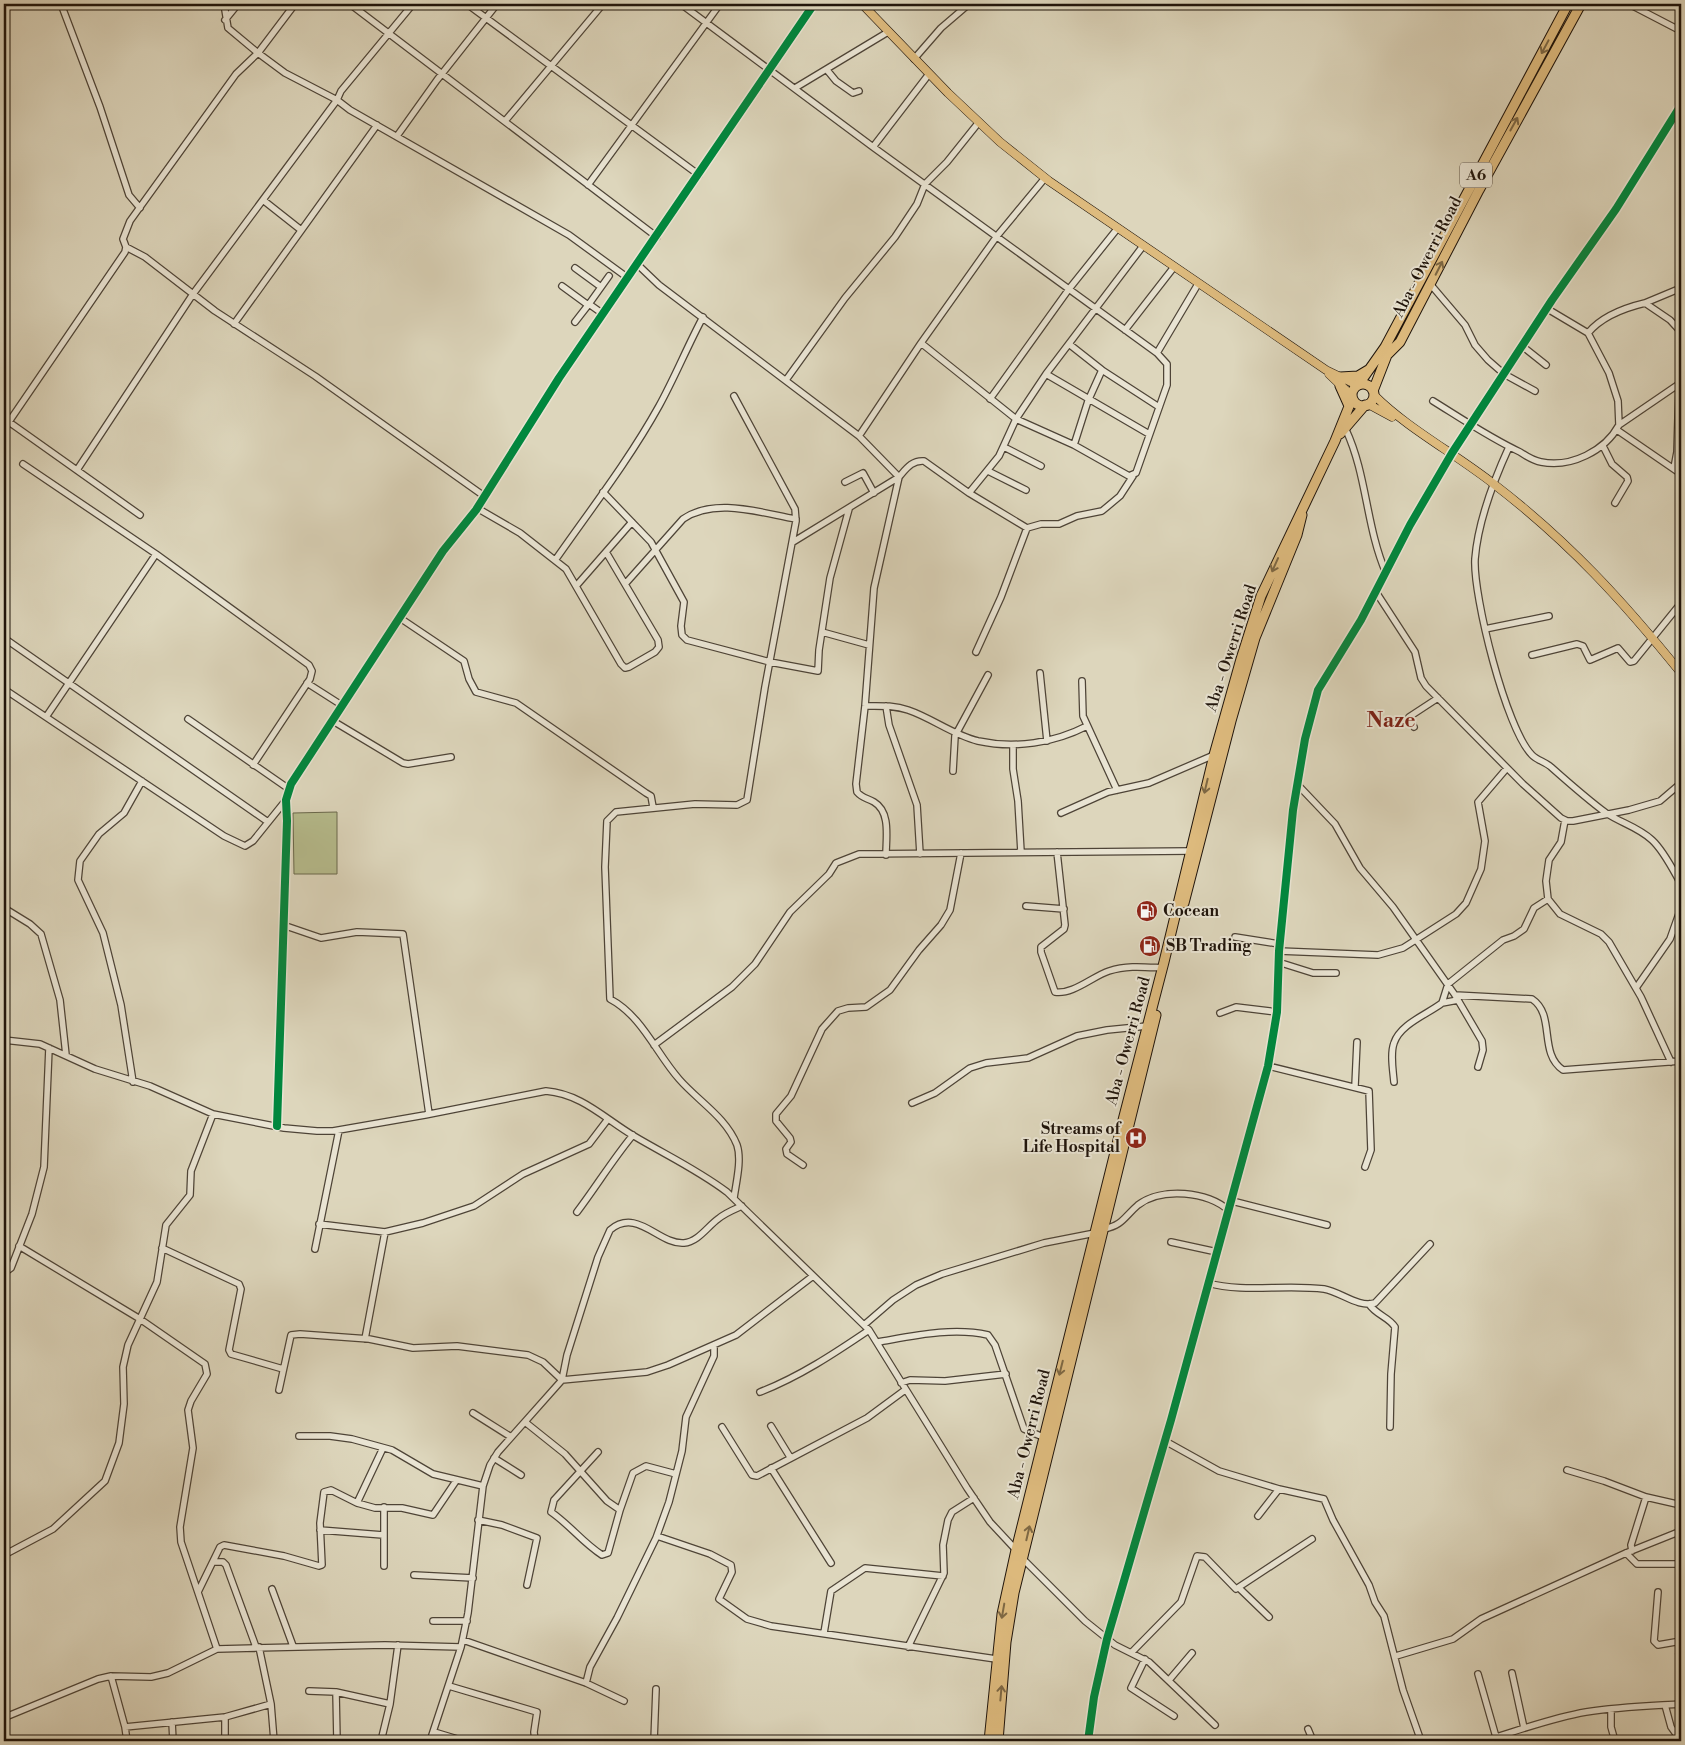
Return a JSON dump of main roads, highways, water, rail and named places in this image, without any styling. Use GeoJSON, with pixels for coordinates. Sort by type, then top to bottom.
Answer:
{"type":"FeatureCollection","features":[{"type":"Feature","properties":{"kind":"highway","name":"Aba - Owerri Road"},"geometry":{"type":"LineString","coordinates":[[1336,441],[1367,405],[1374,393],[1387,355],[1400,342],[1430,285],[1526,93],[1568,4]]}},
{"type":"Feature","properties":{"kind":"highway","name":"Aba - Owerri Road"},"geometry":{"type":"LineString","coordinates":[[998,1741],[1006,1642],[1022,1558],[1147,1026],[1163,968],[1214,755],[1253,619],[1303,505],[1336,441],[1351,400],[1353,389],[1374,366],[1526,93],[1581,4]]}},
{"type":"Feature","properties":{"kind":"highway"},"geometry":{"type":"LineString","coordinates":[[1367,405],[1358,404],[1351,400],[1340,381],[1358,376],[1374,366]]}},
{"type":"Feature","properties":{"kind":"highway"},"geometry":{"type":"LineString","coordinates":[[1358,384],[1369,386],[1374,393]]}},
{"type":"Feature","properties":{"kind":"highway","name":"Aba - Owerri Road"},"geometry":{"type":"LineString","coordinates":[[989,1741],[1002,1614],[1043,1437],[1099,1231],[1231,721],[1255,638],[1297,535],[1303,505]]}},
{"type":"Feature","properties":{"kind":"main road"},"geometry":{"type":"LineString","coordinates":[[862,4],[914,59],[979,122],[1045,178],[1340,381],[1358,384]]}},
{"type":"Feature","properties":{"kind":"main road"},"geometry":{"type":"LineString","coordinates":[[1374,393],[1391,412],[1452,453],[1550,528],[1587,564],[1654,639],[1681,673]]}},
{"type":"Feature","properties":{"kind":"main road"},"geometry":{"type":"LineString","coordinates":[[1367,405],[1402,423],[1415,427]]}},
{"type":"Feature","properties":{"kind":"place","name":"Cocean"},"geometry":{"type":"Point","coordinates":[1147,911]}},
{"type":"Feature","properties":{"kind":"place","name":"SB Trading"},"geometry":{"type":"Point","coordinates":[1150,946]}},
{"type":"Feature","properties":{"kind":"place","name":"Streams of Life Hospital"},"geometry":{"type":"Point","coordinates":[1136,1138]}},
{"type":"Feature","properties":{"kind":"district","name":"Naze"},"geometry":{"type":"Point","coordinates":[1391,721]}}]}
